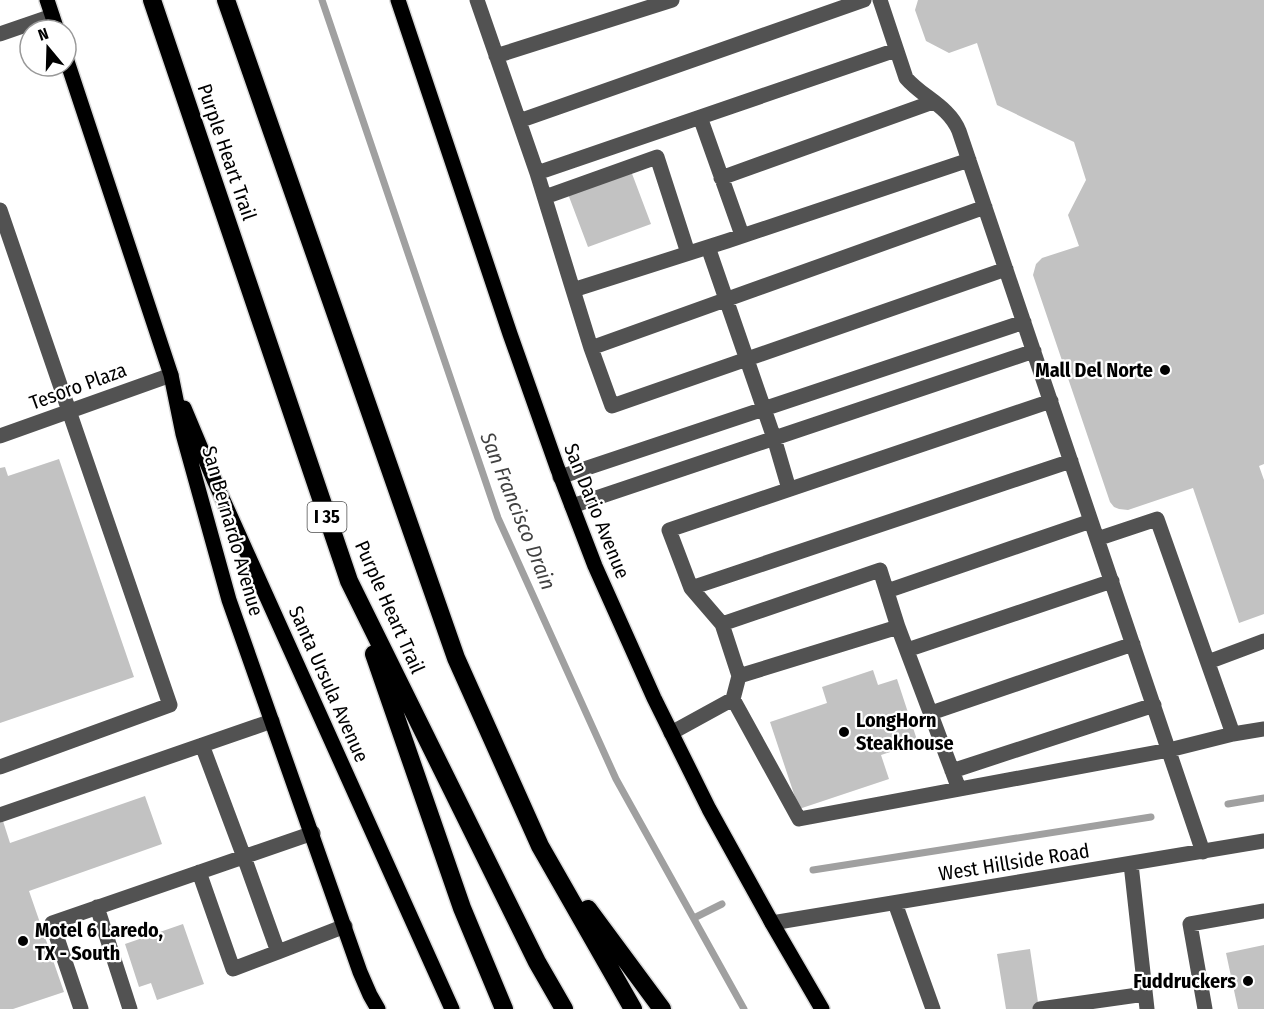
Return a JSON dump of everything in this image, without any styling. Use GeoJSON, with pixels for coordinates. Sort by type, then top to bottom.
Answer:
{"type":"FeatureCollection","features":[{"type":"Feature","properties":{"kind":"highway","name":"Purple Heart Trail"},"geometry":{"type":"LineString","coordinates":[[152,0],[349,581],[537,962],[564,1009]]}},
{"type":"Feature","properties":{"kind":"highway","name":"Purple Heart Trail"},"geometry":{"type":"LineString","coordinates":[[226,0],[456,658],[540,846],[633,1009]]}},
{"type":"Feature","properties":{"kind":"highway"},"geometry":{"type":"LineString","coordinates":[[349,581],[462,908],[504,1009]]}},
{"type":"Feature","properties":{"kind":"highway"},"geometry":{"type":"LineString","coordinates":[[540,846],[662,1009]]}},
{"type":"Feature","properties":{"kind":"main road"},"geometry":{"type":"LineString","coordinates":[[46,0],[52,18]]}},
{"type":"Feature","properties":{"kind":"main road","name":"San Dario Avenue"},"geometry":{"type":"LineString","coordinates":[[398,0],[510,334],[560,477],[595,566],[654,698],[709,809],[822,1009]]}},
{"type":"Feature","properties":{"kind":"main road","name":"San Bernardo Avenue"},"geometry":{"type":"LineString","coordinates":[[73,78],[171,375],[183,434],[230,600],[345,926],[370,995],[378,1009]]}},
{"type":"Feature","properties":{"kind":"main road","name":"Santa Ursula Avenue"},"geometry":{"type":"LineString","coordinates":[[171,375],[215,482],[452,1009]]}},
{"type":"Feature","properties":{"kind":"street"},"geometry":{"type":"LineString","coordinates":[[477,0],[545,197],[591,348],[612,406],[1006,269]]}},
{"type":"Feature","properties":{"kind":"street"},"geometry":{"type":"LineString","coordinates":[[496,56],[634,6],[672,0]]}},
{"type":"Feature","properties":{"kind":"street"},"geometry":{"type":"LineString","coordinates":[[519,121],[864,0]]}},
{"type":"Feature","properties":{"kind":"street"},"geometry":{"type":"LineString","coordinates":[[880,0],[906,78],[954,120],[1203,852]]}},
{"type":"Feature","properties":{"kind":"street"},"geometry":{"type":"LineString","coordinates":[[0,34],[18,30]]}},
{"type":"Feature","properties":{"kind":"street"},"geometry":{"type":"LineString","coordinates":[[537,173],[896,50]]}},
{"type":"Feature","properties":{"kind":"street"},"geometry":{"type":"LineString","coordinates":[[722,178],[933,102]]}},
{"type":"Feature","properties":{"kind":"street"},"geometry":{"type":"LineString","coordinates":[[700,117],[742,235]]}},
{"type":"Feature","properties":{"kind":"street"},"geometry":{"type":"LineString","coordinates":[[545,197],[657,158],[688,253]]}},
{"type":"Feature","properties":{"kind":"street"},"geometry":{"type":"LineString","coordinates":[[573,290],[969,160]]}},
{"type":"Feature","properties":{"kind":"street"},"geometry":{"type":"LineString","coordinates":[[591,348],[985,207]]}},
{"type":"Feature","properties":{"kind":"street"},"geometry":{"type":"LineString","coordinates":[[0,210],[170,705],[0,767]]}},
{"type":"Feature","properties":{"kind":"street"},"geometry":{"type":"LineString","coordinates":[[708,247],[774,438],[789,489]]}},
{"type":"Feature","properties":{"kind":"street"},"geometry":{"type":"LineString","coordinates":[[560,477],[1024,322]]}},
{"type":"Feature","properties":{"kind":"street"},"geometry":{"type":"LineString","coordinates":[[572,506],[1034,351]]}},
{"type":"Feature","properties":{"kind":"street","name":"Tesoro Plaza"},"geometry":{"type":"LineString","coordinates":[[0,436],[171,375]]}},
{"type":"Feature","properties":{"kind":"street"},"geometry":{"type":"LineString","coordinates":[[1051,401],[669,530],[691,588],[722,624],[739,676],[733,699],[799,819],[1169,750],[1233,734],[1264,729]]}},
{"type":"Feature","properties":{"kind":"street"},"geometry":{"type":"LineString","coordinates":[[691,588],[1071,461]]}},
{"type":"Feature","properties":{"kind":"street"},"geometry":{"type":"LineString","coordinates":[[1097,539],[1157,519],[1233,734]]}},
{"type":"Feature","properties":{"kind":"street"},"geometry":{"type":"LineString","coordinates":[[887,591],[1091,521]]}},
{"type":"Feature","properties":{"kind":"street"},"geometry":{"type":"LineString","coordinates":[[722,624],[880,570],[898,627],[959,789]]}},
{"type":"Feature","properties":{"kind":"street"},"geometry":{"type":"LineString","coordinates":[[907,650],[1112,581]]}},
{"type":"Feature","properties":{"kind":"street"},"geometry":{"type":"LineString","coordinates":[[739,676],[898,627]]}},
{"type":"Feature","properties":{"kind":"street"},"geometry":{"type":"LineString","coordinates":[[1208,662],[1264,641]]}},
{"type":"Feature","properties":{"kind":"street"},"geometry":{"type":"LineString","coordinates":[[931,713],[1133,644]]}},
{"type":"Feature","properties":{"kind":"street"},"geometry":{"type":"LineString","coordinates":[[671,733],[733,699]]}},
{"type":"Feature","properties":{"kind":"street"},"geometry":{"type":"LineString","coordinates":[[952,771],[1154,705]]}},
{"type":"Feature","properties":{"kind":"street"},"geometry":{"type":"LineString","coordinates":[[0,815],[272,721]]}},
{"type":"Feature","properties":{"kind":"street"},"geometry":{"type":"LineString","coordinates":[[202,745],[278,952]]}},
{"type":"Feature","properties":{"kind":"street"},"geometry":{"type":"LineString","coordinates":[[81,1009],[52,923],[313,833]]}},
{"type":"Feature","properties":{"kind":"street","name":"West Hillside Road"},"geometry":{"type":"LineString","coordinates":[[772,923],[1264,842]]}},
{"type":"Feature","properties":{"kind":"street"},"geometry":{"type":"LineString","coordinates":[[1040,1009],[1146,1001],[1131,864]]}},
{"type":"Feature","properties":{"kind":"street"},"geometry":{"type":"LineString","coordinates":[[199,872],[233,969],[345,926]]}},
{"type":"Feature","properties":{"kind":"street"},"geometry":{"type":"LineString","coordinates":[[895,903],[933,1009]]}},
{"type":"Feature","properties":{"kind":"street"},"geometry":{"type":"LineString","coordinates":[[97,907],[130,1009]]}},
{"type":"Feature","properties":{"kind":"street"},"geometry":{"type":"LineString","coordinates":[[1204,1009],[1190,924],[1264,911]]}},
{"type":"Feature","properties":{"kind":"building","name":"Mall Del Norte"},"geometry":{"type":"Polygon","coordinates":[[[918,0],[1264,0],[1264,464],[1259,466],[1264,480],[1264,614],[1239,623],[1193,488],[1128,510],[1114,507],[1110,502],[1033,275],[1036,264],[1042,258],[1079,246],[1068,215],[1086,180],[1074,142],[997,105],[977,43],[949,53],[926,41],[915,10],[918,0]]]}},
{"type":"Feature","properties":{"kind":"building"},"geometry":{"type":"Polygon","coordinates":[[[631,171],[651,224],[588,247],[568,194],[631,171]]]}},
{"type":"Feature","properties":{"kind":"building"},"geometry":{"type":"Polygon","coordinates":[[[59,459],[134,677],[0,723],[0,468],[5,467],[8,476],[59,459]]]}},
{"type":"Feature","properties":{"kind":"building","name":"LongHorn Steakhouse"},"geometry":{"type":"Polygon","coordinates":[[[873,670],[878,685],[897,679],[918,743],[881,755],[889,779],[799,809],[770,722],[827,703],[822,687],[873,670]]]}},
{"type":"Feature","properties":{"kind":"building","name":"Motel 6 Laredo, TX - South"},"geometry":{"type":"Polygon","coordinates":[[[145,796],[162,844],[29,891],[64,992],[13,1009],[0,1009],[0,822],[3,821],[10,843],[145,796]]]}},
{"type":"Feature","properties":{"kind":"building"},"geometry":{"type":"Polygon","coordinates":[[[183,924],[204,984],[157,1000],[151,983],[139,987],[125,944],[183,924]]]}},
{"type":"Feature","properties":{"kind":"building","name":"Fuddruckers"},"geometry":{"type":"Polygon","coordinates":[[[1264,945],[1264,1009],[1238,1009],[1226,953],[1264,945]]]}},
{"type":"Feature","properties":{"kind":"building"},"geometry":{"type":"Polygon","coordinates":[[[1030,949],[1039,1009],[1006,1009],[997,954],[1030,949]]]}},
{"type":"Feature","properties":{"kind":"waterway","name":"San Francisco Drain"},"geometry":{"type":"LineString","coordinates":[[322,0],[498,518],[616,779],[744,1009]]}},
{"type":"Feature","properties":{"kind":"waterway"},"geometry":{"type":"LineString","coordinates":[[1228,804],[1264,798]]}},
{"type":"Feature","properties":{"kind":"waterway"},"geometry":{"type":"LineString","coordinates":[[813,870],[1151,817]]}},
{"type":"Feature","properties":{"kind":"waterway"},"geometry":{"type":"LineString","coordinates":[[694,918],[722,904]]}},
{"type":"Feature","properties":{"kind":"place","name":"Mall Del Norte"},"geometry":{"type":"Point","coordinates":[1165,370]}},
{"type":"Feature","properties":{"kind":"place","name":"LongHorn Steakhouse"},"geometry":{"type":"Point","coordinates":[844,732]}},
{"type":"Feature","properties":{"kind":"place","name":"Motel 6 Laredo, TX - South"},"geometry":{"type":"Point","coordinates":[23,941]}},
{"type":"Feature","properties":{"kind":"place","name":"Fuddruckers"},"geometry":{"type":"Point","coordinates":[1248,981]}}]}
